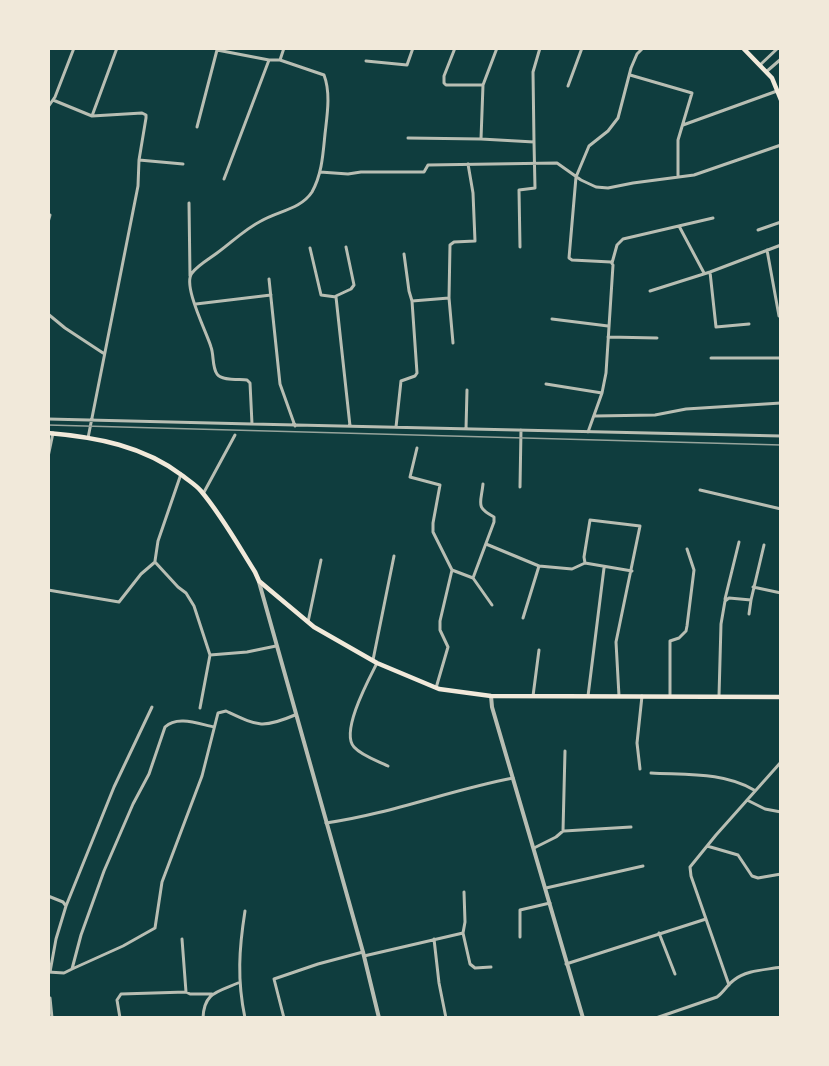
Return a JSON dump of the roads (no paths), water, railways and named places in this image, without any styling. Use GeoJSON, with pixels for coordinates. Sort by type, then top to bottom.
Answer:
{"type":"FeatureCollection","features":[{"type":"Feature","properties":{"kind":"main road"},"geometry":{"type":"LineString","coordinates":[[742,48],[772,78],[781,100]]}},
{"type":"Feature","properties":{"kind":"main road"},"geometry":{"type":"LineString","coordinates":[[50,433],[115,443],[153,456],[181,474],[203,494],[259,581],[308,622],[375,661],[436,688],[491,696],[781,697]]}},
{"type":"Feature","properties":{"kind":"street"},"geometry":{"type":"LineString","coordinates":[[48,107],[74,48]]}},
{"type":"Feature","properties":{"kind":"street"},"geometry":{"type":"LineString","coordinates":[[92,116],[117,48]]}},
{"type":"Feature","properties":{"kind":"street"},"geometry":{"type":"LineString","coordinates":[[280,60],[284,48]]}},
{"type":"Feature","properties":{"kind":"street"},"geometry":{"type":"LineString","coordinates":[[366,61],[407,65],[413,48]]}},
{"type":"Feature","properties":{"kind":"street"},"geometry":{"type":"LineString","coordinates":[[456,48],[444,76],[444,83],[483,86]]}},
{"type":"Feature","properties":{"kind":"street"},"geometry":{"type":"LineString","coordinates":[[481,138],[483,86],[497,48]]}},
{"type":"Feature","properties":{"kind":"street"},"geometry":{"type":"LineString","coordinates":[[520,248],[519,190],[535,188],[533,72],[540,48]]}},
{"type":"Feature","properties":{"kind":"street"},"geometry":{"type":"LineString","coordinates":[[568,86],[582,48]]}},
{"type":"Feature","properties":{"kind":"street"},"geometry":{"type":"LineString","coordinates":[[612,263],[569,258],[576,177],[589,146],[608,131],[618,118],[638,50],[643,48]]}},
{"type":"Feature","properties":{"kind":"street"},"geometry":{"type":"LineString","coordinates":[[760,65],[778,48]]}},
{"type":"Feature","properties":{"kind":"street"},"geometry":{"type":"LineString","coordinates":[[190,276],[258,222],[298,205],[311,193],[320,172],[327,114],[327,83],[324,75],[280,60],[217,50],[196,126]]}},
{"type":"Feature","properties":{"kind":"street"},"geometry":{"type":"LineString","coordinates":[[766,72],[781,59]]}},
{"type":"Feature","properties":{"kind":"street"},"geometry":{"type":"LineString","coordinates":[[224,179],[269,60]]}},
{"type":"Feature","properties":{"kind":"street"},"geometry":{"type":"LineString","coordinates":[[630,75],[691,92],[677,146],[678,177]]}},
{"type":"Feature","properties":{"kind":"street"},"geometry":{"type":"LineString","coordinates":[[683,125],[779,92]]}},
{"type":"Feature","properties":{"kind":"street"},"geometry":{"type":"LineString","coordinates":[[53,100],[92,116],[144,113],[146,118],[136,195],[88,438]]}},
{"type":"Feature","properties":{"kind":"street"},"geometry":{"type":"LineString","coordinates":[[408,138],[481,138],[534,142]]}},
{"type":"Feature","properties":{"kind":"street"},"geometry":{"type":"LineString","coordinates":[[320,172],[348,174],[424,172],[428,165],[557,163],[576,177],[596,187],[608,188],[706,172],[781,145]]}},
{"type":"Feature","properties":{"kind":"street"},"geometry":{"type":"LineString","coordinates":[[139,160],[183,164]]}},
{"type":"Feature","properties":{"kind":"street"},"geometry":{"type":"LineString","coordinates":[[453,343],[449,298],[450,245],[454,242],[475,241],[468,164]]}},
{"type":"Feature","properties":{"kind":"street"},"geometry":{"type":"LineString","coordinates":[[189,203],[190,286],[195,304],[212,349],[217,374],[221,378],[247,380],[250,383],[252,424]]}},
{"type":"Feature","properties":{"kind":"street"},"geometry":{"type":"LineString","coordinates":[[48,222],[50,215]]}},
{"type":"Feature","properties":{"kind":"street"},"geometry":{"type":"LineString","coordinates":[[588,432],[602,393],[606,373],[612,263],[619,241],[713,218]]}},
{"type":"Feature","properties":{"kind":"street"},"geometry":{"type":"LineString","coordinates":[[758,230],[781,222]]}},
{"type":"Feature","properties":{"kind":"street"},"geometry":{"type":"LineString","coordinates":[[679,226],[704,273]]}},
{"type":"Feature","properties":{"kind":"street"},"geometry":{"type":"LineString","coordinates":[[650,291],[710,272],[781,244]]}},
{"type":"Feature","properties":{"kind":"street"},"geometry":{"type":"LineString","coordinates":[[310,248],[321,295],[324,297],[336,296],[351,289],[354,285],[346,247]]}},
{"type":"Feature","properties":{"kind":"street"},"geometry":{"type":"LineString","coordinates":[[767,250],[779,316]]}},
{"type":"Feature","properties":{"kind":"street"},"geometry":{"type":"LineString","coordinates":[[396,427],[401,381],[417,373],[412,301],[404,254]]}},
{"type":"Feature","properties":{"kind":"street"},"geometry":{"type":"LineString","coordinates":[[710,272],[716,327],[749,324]]}},
{"type":"Feature","properties":{"kind":"street"},"geometry":{"type":"LineString","coordinates":[[269,279],[280,384],[295,426]]}},
{"type":"Feature","properties":{"kind":"street"},"geometry":{"type":"LineString","coordinates":[[195,304],[271,295]]}},
{"type":"Feature","properties":{"kind":"street"},"geometry":{"type":"LineString","coordinates":[[336,296],[350,426]]}},
{"type":"Feature","properties":{"kind":"street"},"geometry":{"type":"LineString","coordinates":[[412,301],[449,298]]}},
{"type":"Feature","properties":{"kind":"street"},"geometry":{"type":"LineString","coordinates":[[48,314],[103,353]]}},
{"type":"Feature","properties":{"kind":"street"},"geometry":{"type":"LineString","coordinates":[[552,319],[608,326]]}},
{"type":"Feature","properties":{"kind":"street"},"geometry":{"type":"LineString","coordinates":[[608,337],[657,338]]}},
{"type":"Feature","properties":{"kind":"street"},"geometry":{"type":"LineString","coordinates":[[711,358],[781,358]]}},
{"type":"Feature","properties":{"kind":"street"},"geometry":{"type":"LineString","coordinates":[[546,384],[602,393]]}},
{"type":"Feature","properties":{"kind":"street"},"geometry":{"type":"LineString","coordinates":[[466,429],[467,390]]}},
{"type":"Feature","properties":{"kind":"street"},"geometry":{"type":"LineString","coordinates":[[594,416],[655,415],[686,409],[781,403]]}},
{"type":"Feature","properties":{"kind":"street"},"geometry":{"type":"LineString","coordinates":[[48,419],[781,436]]}},
{"type":"Feature","properties":{"kind":"street"},"geometry":{"type":"LineString","coordinates":[[520,486],[521,430]]}},
{"type":"Feature","properties":{"kind":"street"},"geometry":{"type":"LineString","coordinates":[[48,457],[50,433]]}},
{"type":"Feature","properties":{"kind":"street"},"geometry":{"type":"LineString","coordinates":[[203,494],[235,435]]}},
{"type":"Feature","properties":{"kind":"street"},"geometry":{"type":"LineString","coordinates":[[417,448],[410,477],[440,485],[433,532],[452,570],[440,621],[440,630],[448,647],[436,688]]}},
{"type":"Feature","properties":{"kind":"street"},"geometry":{"type":"LineString","coordinates":[[48,590],[119,602],[141,574],[155,562],[158,541],[181,474]]}},
{"type":"Feature","properties":{"kind":"street"},"geometry":{"type":"LineString","coordinates":[[473,578],[495,519],[482,510],[483,484]]}},
{"type":"Feature","properties":{"kind":"street"},"geometry":{"type":"LineString","coordinates":[[700,490],[781,509]]}},
{"type":"Feature","properties":{"kind":"street"},"geometry":{"type":"LineString","coordinates":[[585,562],[591,520],[639,525],[632,571],[616,642],[619,696]]}},
{"type":"Feature","properties":{"kind":"street"},"geometry":{"type":"LineString","coordinates":[[719,696],[721,624],[739,542]]}},
{"type":"Feature","properties":{"kind":"street"},"geometry":{"type":"LineString","coordinates":[[486,544],[539,566],[572,569],[585,562],[604,568],[632,571]]}},
{"type":"Feature","properties":{"kind":"street"},"geometry":{"type":"LineString","coordinates":[[749,614],[753,587],[764,545]]}},
{"type":"Feature","properties":{"kind":"street"},"geometry":{"type":"LineString","coordinates":[[670,696],[670,641],[679,638],[686,631],[694,570],[687,549]]}},
{"type":"Feature","properties":{"kind":"street"},"geometry":{"type":"LineString","coordinates":[[388,766],[356,749],[350,739],[358,704],[375,661],[394,556]]}},
{"type":"Feature","properties":{"kind":"street"},"geometry":{"type":"LineString","coordinates":[[308,622],[321,560]]}},
{"type":"Feature","properties":{"kind":"street"},"geometry":{"type":"LineString","coordinates":[[155,562],[186,593],[194,606],[210,655],[200,708]]}},
{"type":"Feature","properties":{"kind":"street"},"geometry":{"type":"LineString","coordinates":[[523,618],[539,566]]}},
{"type":"Feature","properties":{"kind":"street"},"geometry":{"type":"LineString","coordinates":[[588,696],[604,568]]}},
{"type":"Feature","properties":{"kind":"street"},"geometry":{"type":"LineString","coordinates":[[452,570],[473,578],[492,606]]}},
{"type":"Feature","properties":{"kind":"street"},"geometry":{"type":"LineString","coordinates":[[259,581],[379,1018]]}},
{"type":"Feature","properties":{"kind":"street"},"geometry":{"type":"LineString","coordinates":[[753,587],[781,593]]}},
{"type":"Feature","properties":{"kind":"street"},"geometry":{"type":"LineString","coordinates":[[725,601],[729,598],[751,600]]}},
{"type":"Feature","properties":{"kind":"street"},"geometry":{"type":"LineString","coordinates":[[210,655],[276,646]]}},
{"type":"Feature","properties":{"kind":"street"},"geometry":{"type":"LineString","coordinates":[[533,696],[539,650]]}},
{"type":"Feature","properties":{"kind":"street"},"geometry":{"type":"LineString","coordinates":[[491,696],[583,1018]]}},
{"type":"Feature","properties":{"kind":"street"},"geometry":{"type":"LineString","coordinates":[[640,769],[637,743],[642,696]]}},
{"type":"Feature","properties":{"kind":"street"},"geometry":{"type":"LineString","coordinates":[[152,707],[114,787],[66,906],[49,972],[64,973],[123,946],[155,928],[162,882],[202,776],[218,714],[222,711],[249,723],[263,724],[270,724],[296,715]]}},
{"type":"Feature","properties":{"kind":"street"},"geometry":{"type":"LineString","coordinates":[[72,969],[81,934],[104,871],[133,804],[149,774],[165,726],[169,723],[183,721],[214,727]]}},
{"type":"Feature","properties":{"kind":"street"},"geometry":{"type":"LineString","coordinates":[[563,831],[565,751]]}},
{"type":"Feature","properties":{"kind":"street"},"geometry":{"type":"LineString","coordinates":[[729,985],[689,872],[692,864],[710,842],[781,762]]}},
{"type":"Feature","properties":{"kind":"street"},"geometry":{"type":"LineString","coordinates":[[651,773],[706,776],[743,784],[754,790]]}},
{"type":"Feature","properties":{"kind":"street"},"geometry":{"type":"LineString","coordinates":[[326,823],[376,813],[513,778]]}},
{"type":"Feature","properties":{"kind":"street"},"geometry":{"type":"LineString","coordinates":[[747,800],[781,812]]}},
{"type":"Feature","properties":{"kind":"street"},"geometry":{"type":"LineString","coordinates":[[534,848],[563,831],[631,827]]}},
{"type":"Feature","properties":{"kind":"street"},"geometry":{"type":"LineString","coordinates":[[707,846],[738,855],[755,877],[781,874]]}},
{"type":"Feature","properties":{"kind":"street"},"geometry":{"type":"LineString","coordinates":[[546,888],[642,866]]}},
{"type":"Feature","properties":{"kind":"street"},"geometry":{"type":"LineString","coordinates":[[464,892],[463,933],[471,966],[491,967]]}},
{"type":"Feature","properties":{"kind":"street"},"geometry":{"type":"LineString","coordinates":[[48,896],[63,902],[66,906]]}},
{"type":"Feature","properties":{"kind":"street"},"geometry":{"type":"LineString","coordinates":[[520,937],[520,910],[550,903]]}},
{"type":"Feature","properties":{"kind":"street"},"geometry":{"type":"LineString","coordinates":[[245,911],[239,952],[239,983],[245,1018]]}},
{"type":"Feature","properties":{"kind":"street"},"geometry":{"type":"LineString","coordinates":[[566,964],[706,919]]}},
{"type":"Feature","properties":{"kind":"street"},"geometry":{"type":"LineString","coordinates":[[284,1018],[274,979],[318,964],[463,933]]}},
{"type":"Feature","properties":{"kind":"street"},"geometry":{"type":"LineString","coordinates":[[659,933],[675,974]]}},
{"type":"Feature","properties":{"kind":"street"},"geometry":{"type":"LineString","coordinates":[[182,939],[186,992]]}},
{"type":"Feature","properties":{"kind":"street"},"geometry":{"type":"LineString","coordinates":[[434,939],[436,966],[446,1018]]}},
{"type":"Feature","properties":{"kind":"street"},"geometry":{"type":"LineString","coordinates":[[656,1018],[717,997],[736,978],[781,967]]}},
{"type":"Feature","properties":{"kind":"street"},"geometry":{"type":"LineString","coordinates":[[120,1018],[117,1004],[121,994],[186,992],[212,994],[239,983]]}},
{"type":"Feature","properties":{"kind":"street"},"geometry":{"type":"LineString","coordinates":[[203,1018],[206,1002],[212,994]]}},
{"type":"Feature","properties":{"kind":"street"},"geometry":{"type":"LineString","coordinates":[[50,998],[52,1018]]}},
{"type":"Feature","properties":{"kind":"railway"},"geometry":{"type":"LineString","coordinates":[[48,425],[781,445]]}}]}
